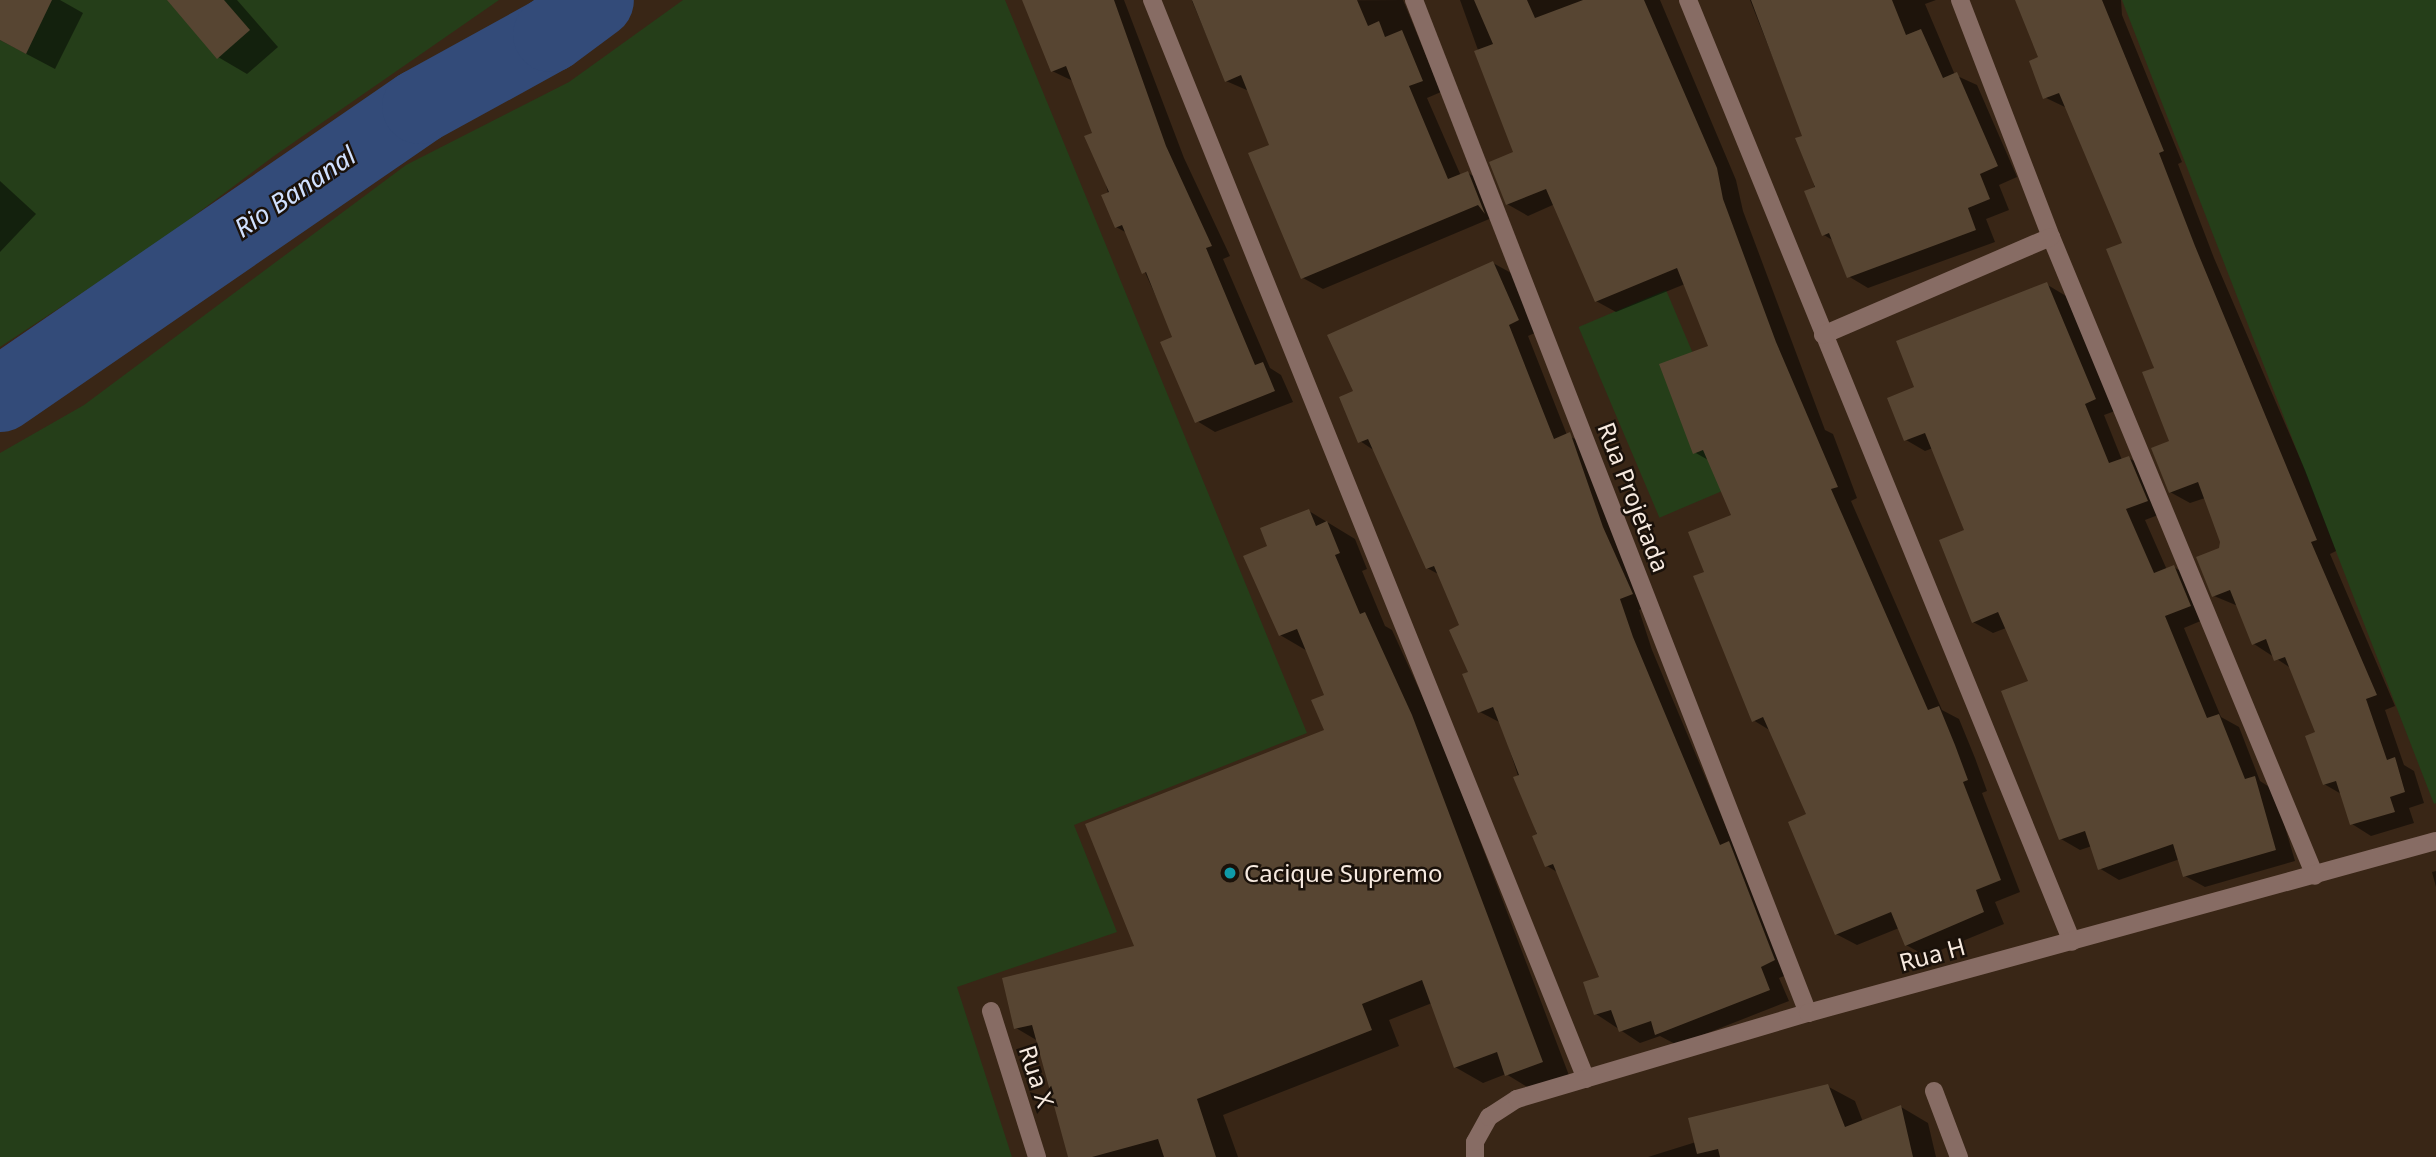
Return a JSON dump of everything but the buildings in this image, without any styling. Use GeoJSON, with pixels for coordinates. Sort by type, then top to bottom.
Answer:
{"type":"FeatureCollection","features":[{"type":"Feature","properties":{"kind":"street"},"geometry":{"type":"LineString","coordinates":[[1152,0],[1586,1079]]}},
{"type":"Feature","properties":{"kind":"street","name":"Rua Projetada"},"geometry":{"type":"LineString","coordinates":[[1414,0],[1808,1013]]}},
{"type":"Feature","properties":{"kind":"street"},"geometry":{"type":"LineString","coordinates":[[1688,0],[2072,942]]}},
{"type":"Feature","properties":{"kind":"street"},"geometry":{"type":"LineString","coordinates":[[1960,0],[2051,237],[2315,876]]}},
{"type":"Feature","properties":{"kind":"street"},"geometry":{"type":"LineString","coordinates":[[1823,335],[2051,237]]}},
{"type":"Feature","properties":{"kind":"street","name":"Rua H"},"geometry":{"type":"LineString","coordinates":[[1475,1157],[1480,1130],[1504,1106],[1586,1079],[1808,1013],[2436,841]]}},
{"type":"Feature","properties":{"kind":"street","name":"Rua X"},"geometry":{"type":"LineString","coordinates":[[991,1010],[1037,1157]]}},
{"type":"Feature","properties":{"kind":"street"},"geometry":{"type":"LineString","coordinates":[[1934,1091],[1959,1157]]}},
{"type":"Feature","properties":{"kind":"green space"},"geometry":{"type":"Polygon","coordinates":[[[0,0],[499,0],[274,156],[155,245],[0,347],[0,0]]]}},
{"type":"Feature","properties":{"kind":"green space"},"geometry":{"type":"Polygon","coordinates":[[[683,0],[1005,0],[1307,733],[1074,825],[1117,932],[957,987],[1012,1157],[0,1157],[0,453],[84,405],[406,165],[569,82],[683,0]]]}},
{"type":"Feature","properties":{"kind":"green space"},"geometry":{"type":"Polygon","coordinates":[[[2122,0],[2436,0],[2434,804],[2122,0]]]}},
{"type":"Feature","properties":{"kind":"green space"},"geometry":{"type":"Polygon","coordinates":[[[1666,290],[1747,481],[1659,518],[1579,327],[1666,290]]]}},
{"type":"Feature","properties":{"kind":"waterway","name":"Rio Bananal"},"geometry":{"type":"LineString","coordinates":[[0,394],[419,106],[550,34],[596,0]]}},
{"type":"Feature","properties":{"kind":"place","name":"Cacique Supremo"},"geometry":{"type":"Point","coordinates":[1230,873]}}]}
